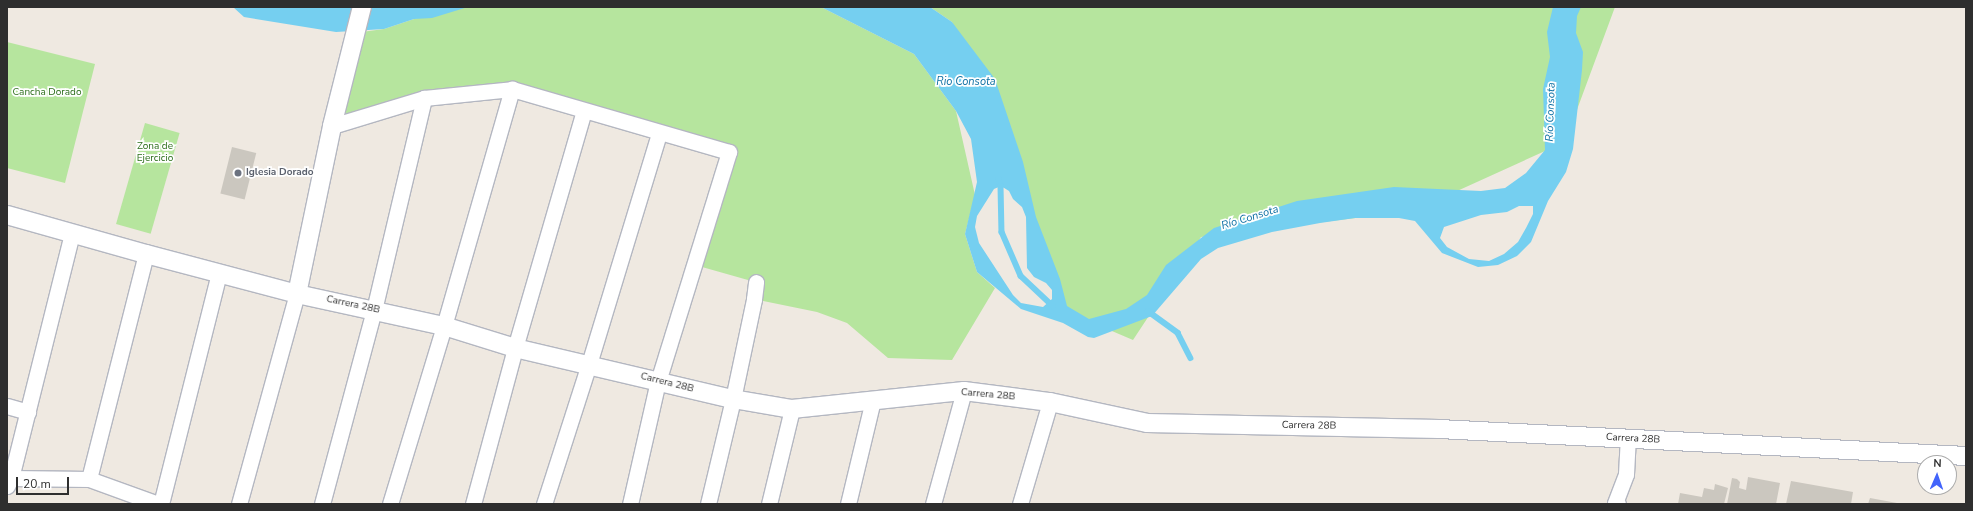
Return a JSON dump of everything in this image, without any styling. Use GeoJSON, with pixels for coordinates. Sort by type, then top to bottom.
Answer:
{"type":"FeatureCollection","features":[{"type":"Feature","properties":{"kind":"street"},"geometry":{"type":"LineString","coordinates":[[239,504],[297,294],[332,126],[354,33],[362,7]]}},
{"type":"Feature","properties":{"kind":"street"},"geometry":{"type":"LineString","coordinates":[[332,126],[424,98],[512,89],[659,133],[729,152],[658,381],[630,504]]}},
{"type":"Feature","properties":{"kind":"street"},"geometry":{"type":"LineString","coordinates":[[390,504],[444,326],[512,89]]}},
{"type":"Feature","properties":{"kind":"street"},"geometry":{"type":"LineString","coordinates":[[322,504],[374,310],[424,98]]}},
{"type":"Feature","properties":{"kind":"street"},"geometry":{"type":"LineString","coordinates":[[473,504],[514,348],[584,111]]}},
{"type":"Feature","properties":{"kind":"street"},"geometry":{"type":"LineString","coordinates":[[544,504],[589,364],[659,133]]}},
{"type":"Feature","properties":{"kind":"street","name":"Carrera 28B"},"geometry":{"type":"LineString","coordinates":[[7,214],[72,234],[219,274],[297,294],[444,326],[514,348],[589,364],[733,400],[792,409],[964,391],[1050,402],[1147,423],[1439,428],[1966,456]]}},
{"type":"Feature","properties":{"kind":"street"},"geometry":{"type":"LineString","coordinates":[[72,234],[9,482],[89,479],[158,504]]}},
{"type":"Feature","properties":{"kind":"street"},"geometry":{"type":"LineString","coordinates":[[89,479],[146,254]]}},
{"type":"Feature","properties":{"kind":"street"},"geometry":{"type":"LineString","coordinates":[[161,504],[219,274]]}},
{"type":"Feature","properties":{"kind":"street"},"geometry":{"type":"LineString","coordinates":[[708,504],[733,400],[754,299],[756,282]]}},
{"type":"Feature","properties":{"kind":"street"},"geometry":{"type":"LineString","coordinates":[[933,504],[964,391]]}},
{"type":"Feature","properties":{"kind":"street"},"geometry":{"type":"LineString","coordinates":[[848,504],[873,400]]}},
{"type":"Feature","properties":{"kind":"street"},"geometry":{"type":"LineString","coordinates":[[1020,504],[1050,402]]}},
{"type":"Feature","properties":{"kind":"street"},"geometry":{"type":"LineString","coordinates":[[7,406],[28,412]]}},
{"type":"Feature","properties":{"kind":"street"},"geometry":{"type":"LineString","coordinates":[[769,504],[792,409]]}},
{"type":"Feature","properties":{"kind":"street"},"geometry":{"type":"LineString","coordinates":[[1618,504],[1615,504],[1626,474],[1628,438]]}},
{"type":"Feature","properties":{"kind":"green space"},"geometry":{"type":"Polygon","coordinates":[[[461,7],[821,7],[914,54],[956,111],[975,195],[965,234],[977,272],[995,288],[952,360],[888,358],[847,323],[817,312],[754,299],[755,282],[695,265],[729,152],[512,89],[424,98],[332,126],[354,33],[384,29],[414,19],[461,7]]]}},
{"type":"Feature","properties":{"kind":"green space"},"geometry":{"type":"Polygon","coordinates":[[[930,7],[1615,7],[1565,142],[1413,211],[1201,237],[1133,340],[1065,311],[952,22],[930,7]]]}},
{"type":"Feature","properties":{"kind":"green space","name":"Cancha Dorado"},"geometry":{"type":"Polygon","coordinates":[[[7,42],[95,64],[65,183],[7,168],[7,42]]]}},
{"type":"Feature","properties":{"kind":"green space","name":"Zona de Ejercicio"},"geometry":{"type":"Polygon","coordinates":[[[145,123],[180,133],[151,234],[116,224],[145,123]]]}},
{"type":"Feature","properties":{"kind":"water"},"geometry":{"type":"Polygon","coordinates":[[[233,7],[468,7],[432,18],[414,19],[384,29],[336,32],[244,17],[233,7]]]}},
{"type":"Feature","properties":{"kind":"water","name":"Rio Consota"},"geometry":{"type":"Polygon","coordinates":[[[821,7],[930,7],[952,22],[995,79],[1023,162],[1036,217],[1060,279],[1067,306],[1089,319],[1126,309],[1147,295],[1166,265],[1214,228],[1297,201],[1394,187],[1481,191],[1505,188],[1526,173],[1545,150],[1543,89],[1550,57],[1547,32],[1553,7],[1581,7],[1577,16],[1576,33],[1583,52],[1573,149],[1566,172],[1548,201],[1531,242],[1517,256],[1498,265],[1478,267],[1442,253],[1415,221],[1399,218],[1355,218],[1272,232],[1218,248],[1201,259],[1152,316],[1094,338],[1088,337],[1063,323],[1021,309],[977,272],[965,234],[977,182],[971,139],[956,111],[914,54],[821,7]],[[1001,186],[994,189],[977,216],[975,227],[979,243],[1013,295],[1021,303],[1043,307],[1052,299],[1052,290],[1046,283],[1034,277],[1027,268],[1026,217],[1022,207],[1013,199],[1009,191],[1001,186]],[[1519,206],[1507,212],[1481,215],[1444,227],[1440,238],[1447,247],[1469,259],[1489,261],[1504,254],[1518,242],[1526,228],[1533,214],[1533,206],[1519,206]]]}},
{"type":"Feature","properties":{"kind":"building","name":"Iglesia Dorado"},"geometry":{"type":"Polygon","coordinates":[[[232,147],[256,153],[245,200],[220,194],[232,147]]]}},
{"type":"Feature","properties":{"kind":"building"},"geometry":{"type":"Polygon","coordinates":[[[1748,477],[1780,483],[1776,504],[1727,504],[1732,478],[1737,479],[1740,482],[1739,488],[1746,490],[1748,477]]]}},
{"type":"Feature","properties":{"kind":"building"},"geometry":{"type":"Polygon","coordinates":[[[1791,481],[1853,492],[1851,504],[1786,504],[1791,481]]]}},
{"type":"Feature","properties":{"kind":"building"},"geometry":{"type":"Polygon","coordinates":[[[1715,484],[1728,488],[1724,504],[1678,504],[1680,493],[1702,497],[1704,488],[1714,490],[1715,484]]]}},
{"type":"Feature","properties":{"kind":"building"},"geometry":{"type":"Polygon","coordinates":[[[1870,498],[1897,503],[1897,504],[1868,504],[1870,498]]]}},
{"type":"Feature","properties":{"kind":"waterway","name":"Río Consota"},"geometry":{"type":"LineString","coordinates":[[999,179],[1001,186],[1002,232],[1021,276],[1053,306]]}},
{"type":"Feature","properties":{"kind":"waterway"},"geometry":{"type":"LineString","coordinates":[[1148,311],[1178,333],[1191,358]]}},
{"type":"Feature","properties":{"kind":"place","name":"Iglesia Dorado"},"geometry":{"type":"Point","coordinates":[238,173]}}]}
